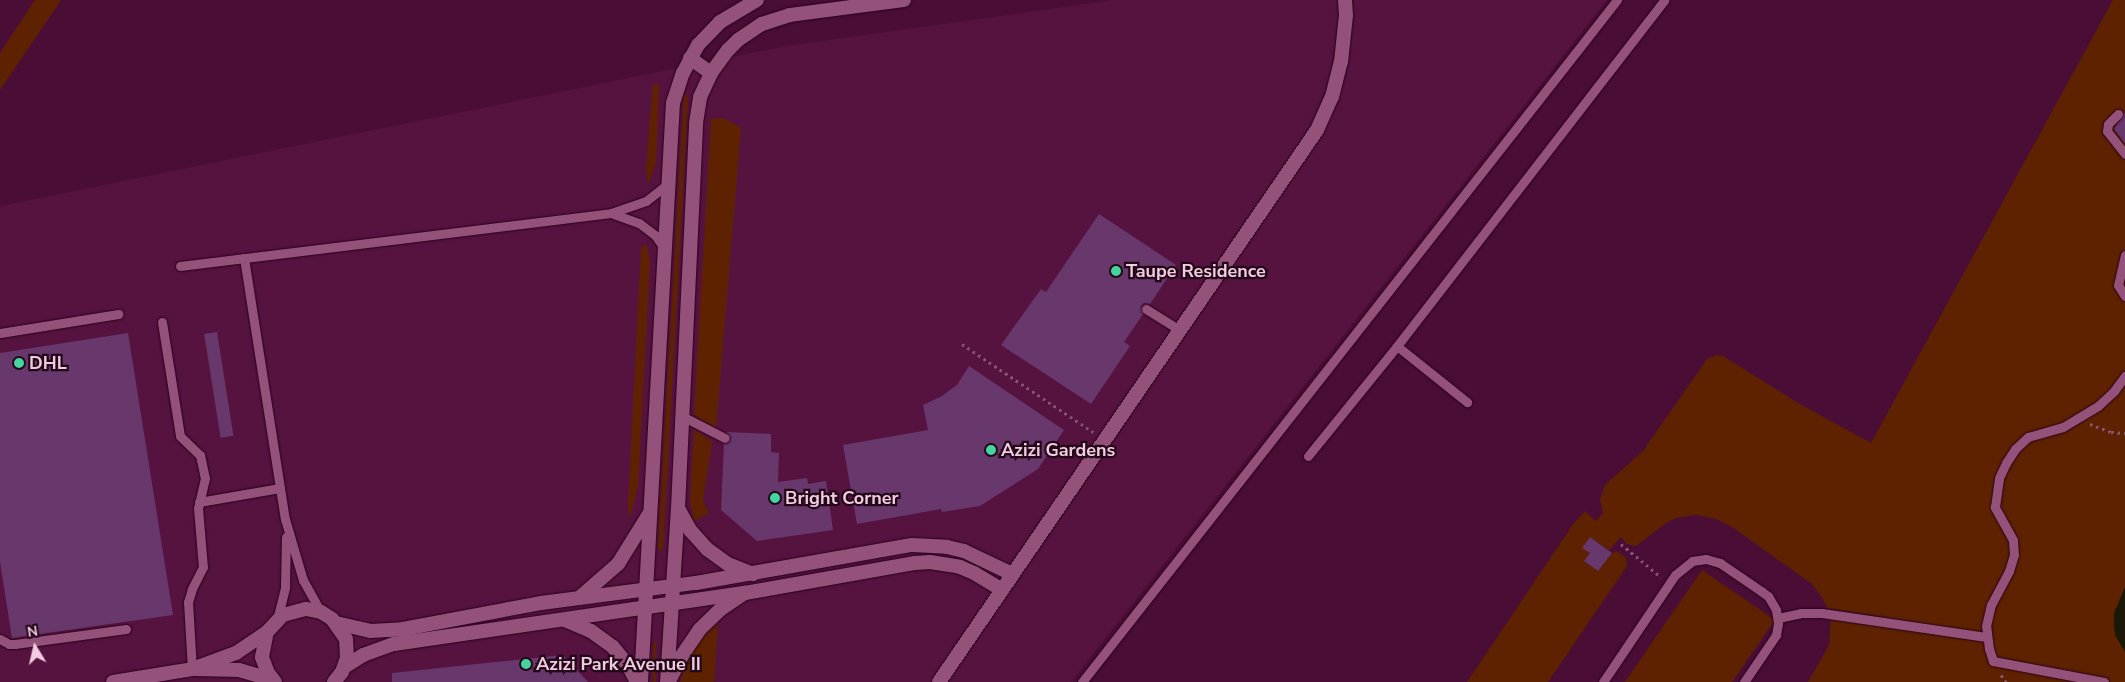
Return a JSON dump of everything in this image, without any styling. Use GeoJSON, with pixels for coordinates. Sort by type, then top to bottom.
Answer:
{"type":"FeatureCollection","features":[{"type":"Feature","properties":{"kind":"street"},"geometry":{"type":"LineString","coordinates":[[639,682],[651,511],[673,103],[677,88],[698,45],[720,22],[756,0]]}},
{"type":"Feature","properties":{"kind":"street"},"geometry":{"type":"LineString","coordinates":[[668,682],[696,123],[700,97],[718,61],[738,40],[762,24],[804,12],[904,0]]}},
{"type":"Feature","properties":{"kind":"street"},"geometry":{"type":"LineString","coordinates":[[1338,0],[1344,26]]}},
{"type":"Feature","properties":{"kind":"street"},"geometry":{"type":"LineString","coordinates":[[939,682],[1317,130],[1337,80],[1344,26],[1345,0]]}},
{"type":"Feature","properties":{"kind":"street"},"geometry":{"type":"LineString","coordinates":[[690,58],[711,73]]}},
{"type":"Feature","properties":{"kind":"street"},"geometry":{"type":"LineString","coordinates":[[678,508],[690,530],[706,549],[728,564],[753,574]]}},
{"type":"Feature","properties":{"kind":"street"},"geometry":{"type":"LineString","coordinates":[[578,598],[618,564],[651,511]]}},
{"type":"Feature","properties":{"kind":"street"},"geometry":{"type":"LineString","coordinates":[[336,623],[370,631],[392,631],[578,598],[753,574],[859,552],[912,545],[930,545],[964,551],[1012,574]]}},
{"type":"Feature","properties":{"kind":"street"},"geometry":{"type":"LineString","coordinates":[[344,668],[368,653],[394,644],[745,593],[930,562],[960,567],[1002,590]]}},
{"type":"Feature","properties":{"kind":"street"},"geometry":{"type":"LineString","coordinates":[[668,682],[681,657],[700,629],[721,609],[745,593]]}},
{"type":"Feature","properties":{"kind":"street"},"geometry":{"type":"LineString","coordinates":[[112,682],[192,669],[236,653],[267,632],[276,620],[298,610],[321,612],[336,623],[346,639],[347,658],[344,668],[335,682]]}},
{"type":"Feature","properties":{"kind":"street"},"geometry":{"type":"LineString","coordinates":[[565,620],[591,631],[608,643],[629,667],[639,682]]}},
{"type":"Feature","properties":{"kind":"street"},"geometry":{"type":"LineString","coordinates":[[267,632],[262,657],[264,665],[274,681]]}},
{"type":"Feature","properties":{"kind":"street"},"geometry":{"type":"LineString","coordinates":[[192,669],[246,671],[274,681]]}},
{"type":"Feature","properties":{"kind":"lane"},"geometry":{"type":"LineString","coordinates":[[1082,682],[1617,0]]}},
{"type":"Feature","properties":{"kind":"lane"},"geometry":{"type":"LineString","coordinates":[[1308,456],[1397,346],[1664,0]]}},
{"type":"Feature","properties":{"kind":"lane"},"geometry":{"type":"LineString","coordinates":[[2118,114],[2107,128],[2109,134],[2125,154]]}},
{"type":"Feature","properties":{"kind":"lane"},"geometry":{"type":"LineString","coordinates":[[180,266],[611,214],[646,201],[669,183]]}},
{"type":"Feature","properties":{"kind":"lane"},"geometry":{"type":"LineString","coordinates":[[611,214],[639,223],[654,235],[665,251]]}},
{"type":"Feature","properties":{"kind":"lane"},"geometry":{"type":"LineString","coordinates":[[2125,255],[2124,267],[2118,285],[2125,296]]}},
{"type":"Feature","properties":{"kind":"lane"},"geometry":{"type":"LineString","coordinates":[[244,258],[285,519],[287,571],[285,588],[276,620]]}},
{"type":"Feature","properties":{"kind":"lane"},"geometry":{"type":"LineString","coordinates":[[1146,310],[1179,330]]}},
{"type":"Feature","properties":{"kind":"lane"},"geometry":{"type":"LineString","coordinates":[[0,333],[118,314]]}},
{"type":"Feature","properties":{"kind":"lane"},"geometry":{"type":"LineString","coordinates":[[162,322],[180,436],[200,455],[203,462],[205,484],[199,502],[198,513],[204,562],[202,573],[192,589],[188,602],[192,669]]}},
{"type":"Feature","properties":{"kind":"lane"},"geometry":{"type":"LineString","coordinates":[[1397,346],[1467,402]]}},
{"type":"Feature","properties":{"kind":"lane"},"geometry":{"type":"LineString","coordinates":[[2104,682],[1993,662],[1986,637],[1986,626],[1991,605],[2009,571],[2014,555],[2013,540],[1995,507],[1996,488],[2002,470],[2010,455],[2028,437],[2063,426],[2081,417],[2106,399],[2125,376]]}},
{"type":"Feature","properties":{"kind":"lane"},"geometry":{"type":"LineString","coordinates":[[682,416],[724,438]]}},
{"type":"Feature","properties":{"kind":"lane"},"geometry":{"type":"LineString","coordinates":[[199,502],[280,488]]}},
{"type":"Feature","properties":{"kind":"lane"},"geometry":{"type":"LineString","coordinates":[[285,519],[303,580],[321,612]]}},
{"type":"Feature","properties":{"kind":"lane"},"geometry":{"type":"LineString","coordinates":[[1603,682],[1670,584],[1686,565],[1699,560],[1713,560],[1768,596],[1778,618],[1773,640],[1744,682]]}},
{"type":"Feature","properties":{"kind":"lane"},"geometry":{"type":"LineString","coordinates":[[1778,618],[1801,613],[1822,613],[1986,637]]}},
{"type":"Feature","properties":{"kind":"lane"},"geometry":{"type":"LineString","coordinates":[[0,639],[9,644],[15,644],[126,629]]}},
{"type":"Feature","properties":{"kind":"path"},"geometry":{"type":"LineString","coordinates":[[962,344],[1104,439]]}},
{"type":"Feature","properties":{"kind":"path"},"geometry":{"type":"LineString","coordinates":[[2081,417],[2100,429],[2125,433]]}},
{"type":"Feature","properties":{"kind":"path"},"geometry":{"type":"LineString","coordinates":[[1621,544],[1670,584]]}},
{"type":"Feature","properties":{"kind":"shaded area"},"geometry":{"type":"Polygon","coordinates":[[[35,0],[61,0],[0,90],[0,53],[35,0]]]}},
{"type":"Feature","properties":{"kind":"shaded area"},"geometry":{"type":"Polygon","coordinates":[[[1114,0],[1607,0],[1071,682],[0,682],[0,206],[786,46],[1114,0]]]}},
{"type":"Feature","properties":{"kind":"shaded area"},"geometry":{"type":"Polygon","coordinates":[[[2113,0],[2125,0],[2125,682],[1808,682],[1829,645],[1831,617],[1912,629],[1914,622],[1827,608],[1812,584],[1735,529],[1717,519],[1696,515],[1676,518],[1666,523],[1636,546],[1627,544],[1621,537],[1609,550],[1590,537],[1583,548],[1590,553],[1584,561],[1598,571],[1612,553],[1617,551],[1626,558],[1627,566],[1548,682],[1467,682],[1574,523],[1585,511],[1596,521],[1603,513],[1600,499],[1605,485],[1643,451],[1707,359],[1717,355],[1723,356],[1798,403],[1871,443],[2113,0]]]}},
{"type":"Feature","properties":{"kind":"shaded area"},"geometry":{"type":"Polygon","coordinates":[[[653,84],[659,84],[656,163],[648,185],[646,168],[653,84]]]}},
{"type":"Feature","properties":{"kind":"shaded area"},"geometry":{"type":"Polygon","coordinates":[[[684,93],[688,98],[663,550],[658,550],[684,93]]]}},
{"type":"Feature","properties":{"kind":"shaded area"},"geometry":{"type":"Polygon","coordinates":[[[720,118],[728,120],[741,128],[716,428],[694,415],[711,119],[720,118]]]}},
{"type":"Feature","properties":{"kind":"shaded area"},"geometry":{"type":"Polygon","coordinates":[[[646,243],[650,260],[638,486],[630,519],[628,506],[641,248],[646,243]]]}},
{"type":"Feature","properties":{"kind":"shaded area"},"geometry":{"type":"Polygon","coordinates":[[[694,429],[712,441],[703,501],[709,513],[694,521],[690,501],[694,429]]]}},
{"type":"Feature","properties":{"kind":"shaded area"},"geometry":{"type":"Polygon","coordinates":[[[1702,570],[1775,620],[1732,682],[1625,682],[1702,570]]]}},
{"type":"Feature","properties":{"kind":"shaded area"},"geometry":{"type":"Polygon","coordinates":[[[2125,587],[2125,652],[2115,635],[2114,613],[2125,587]]]}},
{"type":"Feature","properties":{"kind":"shaded area"},"geometry":{"type":"Polygon","coordinates":[[[718,624],[714,682],[680,682],[688,657],[701,639],[718,624]]]}},
{"type":"Feature","properties":{"kind":"shaded area"},"geometry":{"type":"Polygon","coordinates":[[[653,642],[656,642],[656,682],[653,682],[653,642]]]}},
{"type":"Feature","properties":{"kind":"building"},"geometry":{"type":"Polygon","coordinates":[[[2125,113],[2125,144],[2114,129],[2125,113]]]}},
{"type":"Feature","properties":{"kind":"building"},"geometry":{"type":"Polygon","coordinates":[[[1099,214],[1176,265],[1150,304],[1144,303],[1141,306],[1143,314],[1124,342],[1130,346],[1091,404],[1001,345],[1041,289],[1046,292],[1099,214]]]}},
{"type":"Feature","properties":{"kind":"building"},"geometry":{"type":"Polygon","coordinates":[[[217,332],[233,436],[221,438],[204,334],[217,332]]]}},
{"type":"Feature","properties":{"kind":"building"},"geometry":{"type":"Polygon","coordinates":[[[128,333],[173,615],[12,638],[0,562],[0,353],[128,333]]]}},
{"type":"Feature","properties":{"kind":"building","name":"Azizi Gardens"},"geometry":{"type":"Polygon","coordinates":[[[969,366],[1064,430],[1038,469],[980,506],[942,512],[941,509],[857,524],[843,445],[928,430],[923,405],[942,396],[957,385],[969,366]]]}},
{"type":"Feature","properties":{"kind":"building","name":"Bright Corner"},"geometry":{"type":"Polygon","coordinates":[[[726,432],[771,434],[771,452],[779,453],[778,482],[807,478],[808,484],[826,481],[833,530],[757,541],[721,510],[724,444],[729,443],[731,438],[726,432]]]}},
{"type":"Feature","properties":{"kind":"building"},"geometry":{"type":"Polygon","coordinates":[[[1590,537],[1612,553],[1598,571],[1584,561],[1590,553],[1582,548],[1590,537]]]}},
{"type":"Feature","properties":{"kind":"building","name":"Azizi Park Avenue II"},"geometry":{"type":"Polygon","coordinates":[[[563,655],[588,682],[392,682],[392,673],[563,655]]]}},
{"type":"Feature","properties":{"kind":"place","name":"Taupe Residence"},"geometry":{"type":"Point","coordinates":[1116,271]}},
{"type":"Feature","properties":{"kind":"place","name":"DHL"},"geometry":{"type":"Point","coordinates":[19,363]}},
{"type":"Feature","properties":{"kind":"place","name":"Azizi Gardens"},"geometry":{"type":"Point","coordinates":[991,450]}},
{"type":"Feature","properties":{"kind":"place","name":"Bright Corner"},"geometry":{"type":"Point","coordinates":[775,498]}},
{"type":"Feature","properties":{"kind":"place","name":"Azizi Park Avenue II"},"geometry":{"type":"Point","coordinates":[526,664]}}]}
